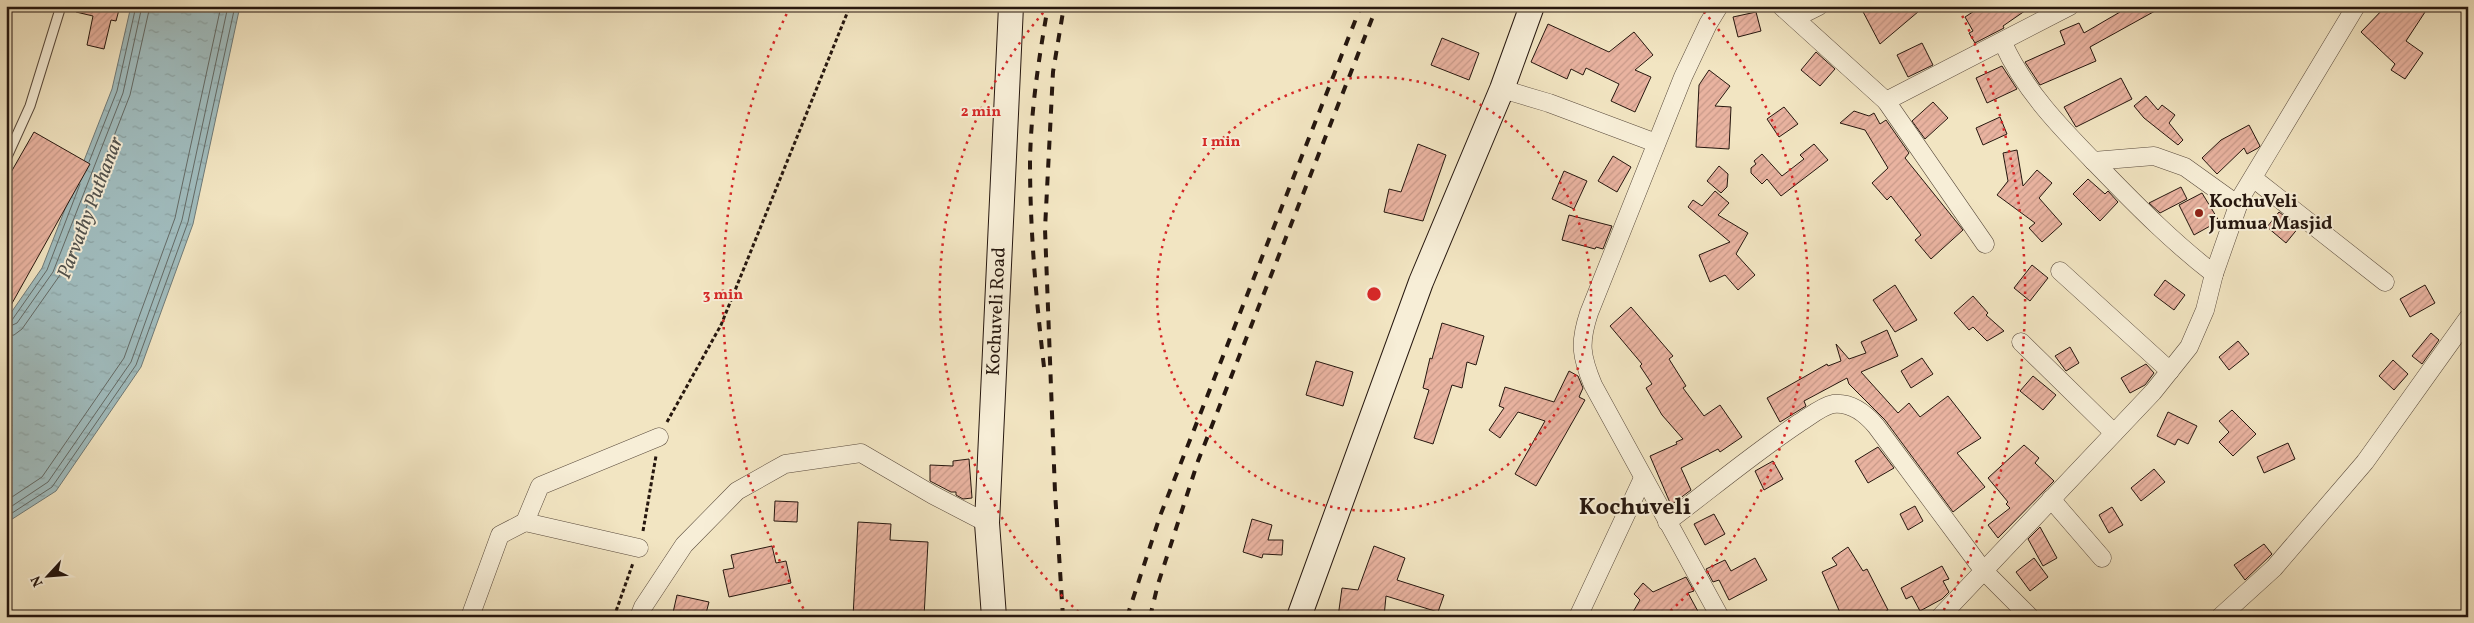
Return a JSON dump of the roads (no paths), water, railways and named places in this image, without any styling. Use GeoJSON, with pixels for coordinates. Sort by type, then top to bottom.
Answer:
{"type":"FeatureCollection","features":[{"type":"Feature","properties":{"kind":"main road","name":"Kochuveli Road"},"geometry":{"type":"LineString","coordinates":[[994,617],[987,523],[1011,6]]}},
{"type":"Feature","properties":{"kind":"main road"},"geometry":{"type":"LineString","coordinates":[[1299,617],[1421,282],[1502,89],[1532,6]]}},
{"type":"Feature","properties":{"kind":"street"},"geometry":{"type":"LineString","coordinates":[[1719,6],[1708,24],[1683,77],[1656,143],[1589,313],[1581,347],[1585,367],[1593,385],[1720,617]]}},
{"type":"Feature","properties":{"kind":"street"},"geometry":{"type":"LineString","coordinates":[[1781,6],[1886,101],[1985,244]]}},
{"type":"Feature","properties":{"kind":"street"},"geometry":{"type":"LineString","coordinates":[[1795,18],[1819,6]]}},
{"type":"Feature","properties":{"kind":"street"},"geometry":{"type":"LineString","coordinates":[[1886,101],[2070,6]]}},
{"type":"Feature","properties":{"kind":"street"},"geometry":{"type":"LineString","coordinates":[[1940,617],[2114,433],[2189,347],[2205,310],[2214,274],[2238,205],[2356,6]]}},
{"type":"Feature","properties":{"kind":"street"},"geometry":{"type":"LineString","coordinates":[[2003,42],[2013,66],[2033,96],[2093,161],[2177,246],[2214,274]]}},
{"type":"Feature","properties":{"kind":"street"},"geometry":{"type":"LineString","coordinates":[[1502,89],[1549,103],[1656,143]]}},
{"type":"Feature","properties":{"kind":"street"},"geometry":{"type":"LineString","coordinates":[[2093,161],[2154,156],[2185,167],[2238,205]]}},
{"type":"Feature","properties":{"kind":"street"},"geometry":{"type":"LineString","coordinates":[[2253,178],[2385,282]]}},
{"type":"Feature","properties":{"kind":"street"},"geometry":{"type":"LineString","coordinates":[[2060,271],[2170,371]]}},
{"type":"Feature","properties":{"kind":"street"},"geometry":{"type":"LineString","coordinates":[[2220,617],[2274,568],[2359,469],[2468,318]]}},
{"type":"Feature","properties":{"kind":"street"},"geometry":{"type":"LineString","coordinates":[[2021,342],[2114,433]]}},
{"type":"Feature","properties":{"kind":"street"},"geometry":{"type":"LineString","coordinates":[[1667,522],[1778,437],[1814,413],[1833,404],[1852,407],[1864,412],[1876,426],[1983,570],[2030,617]]}},
{"type":"Feature","properties":{"kind":"street"},"geometry":{"type":"LineString","coordinates":[[526,522],[540,486],[659,437]]}},
{"type":"Feature","properties":{"kind":"street"},"geometry":{"type":"LineString","coordinates":[[639,617],[643,607],[690,539],[736,491],[785,464],[861,453],[933,495],[987,523]]}},
{"type":"Feature","properties":{"kind":"street"},"geometry":{"type":"LineString","coordinates":[[1578,617],[1643,478]]}},
{"type":"Feature","properties":{"kind":"street"},"geometry":{"type":"LineString","coordinates":[[2051,499],[2102,558]]}},
{"type":"Feature","properties":{"kind":"street"},"geometry":{"type":"LineString","coordinates":[[470,617],[500,535],[526,522],[639,548]]}},
{"type":"Feature","properties":{"kind":"lane"},"geometry":{"type":"LineString","coordinates":[[6,159],[30,106],[61,6]]}},
{"type":"Feature","properties":{"kind":"water","name":"Parvathy Puthanar"},"geometry":{"type":"Polygon","coordinates":[[[131,6],[240,6],[193,224],[141,367],[56,491],[6,523],[6,320],[42,268],[112,89],[131,6]]]}},
{"type":"Feature","properties":{"kind":"railway"},"geometry":{"type":"LineString","coordinates":[[1044,367],[1034,264],[1030,161],[1036,83],[1048,6]]}},
{"type":"Feature","properties":{"kind":"railway"},"geometry":{"type":"LineString","coordinates":[[1063,617],[1055,492],[1045,229],[1053,72],[1064,6]]}},
{"type":"Feature","properties":{"kind":"railway"},"geometry":{"type":"LineString","coordinates":[[1127,617],[1160,516],[1361,6]]}},
{"type":"Feature","properties":{"kind":"railway"},"geometry":{"type":"LineString","coordinates":[[1150,617],[1158,584],[1198,461],[1377,6]]}},
{"type":"Feature","properties":{"kind":"place","name":"KochuVeli Jumua Masjid"},"geometry":{"type":"Point","coordinates":[2199,213]}},
{"type":"Feature","properties":{"kind":"district","name":"Kochuveli"},"geometry":{"type":"Point","coordinates":[1635,508]}}]}
